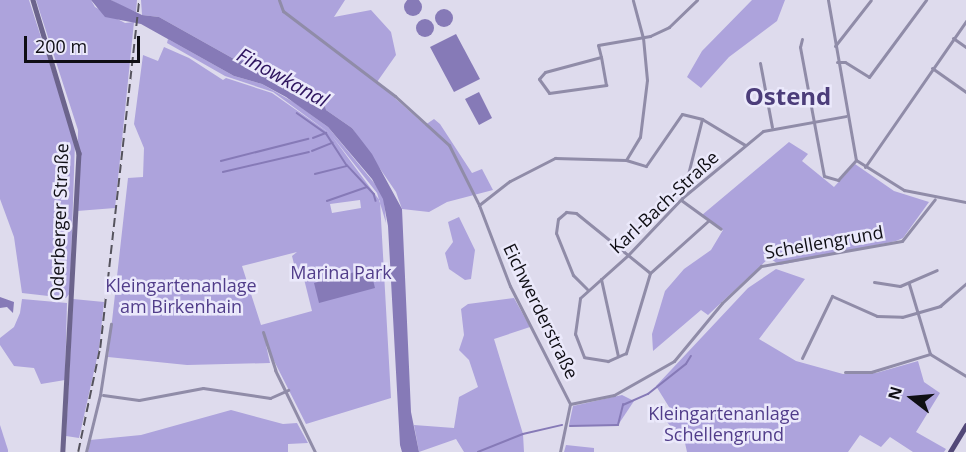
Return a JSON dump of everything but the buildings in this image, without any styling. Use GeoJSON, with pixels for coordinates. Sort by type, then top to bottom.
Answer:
{"type":"FeatureCollection","features":[{"type":"Feature","properties":{"kind":"main road","name":"Oderberger Straße"},"geometry":{"type":"LineString","coordinates":[[33,0],[79,153],[63,452]]}},
{"type":"Feature","properties":{"kind":"main road"},"geometry":{"type":"LineString","coordinates":[[950,452],[966,425]]}},
{"type":"Feature","properties":{"kind":"street","name":"Eichwerderstraße"},"geometry":{"type":"LineString","coordinates":[[279,0],[283,10],[428,122],[449,145],[479,205],[510,286],[570,404],[561,452]]}},
{"type":"Feature","properties":{"kind":"street"},"geometry":{"type":"LineString","coordinates":[[626,160],[640,137],[646,84],[643,38],[633,0]]}},
{"type":"Feature","properties":{"kind":"street"},"geometry":{"type":"LineString","coordinates":[[601,57],[545,72],[539,79],[549,93],[606,85],[601,57],[598,45],[643,38],[669,27],[697,0]]}},
{"type":"Feature","properties":{"kind":"street"},"geometry":{"type":"LineString","coordinates":[[828,0],[846,116],[856,160],[898,188],[935,199],[966,202]]}},
{"type":"Feature","properties":{"kind":"street"},"geometry":{"type":"LineString","coordinates":[[835,46],[871,0]]}},
{"type":"Feature","properties":{"kind":"street"},"geometry":{"type":"LineString","coordinates":[[837,62],[845,62],[869,76],[926,0]]}},
{"type":"Feature","properties":{"kind":"street"},"geometry":{"type":"LineString","coordinates":[[865,167],[966,21]]}},
{"type":"Feature","properties":{"kind":"street"},"geometry":{"type":"LineString","coordinates":[[953,38],[966,47]]}},
{"type":"Feature","properties":{"kind":"street"},"geometry":{"type":"LineString","coordinates":[[802,39],[800,47],[824,177],[838,180],[856,160]]}},
{"type":"Feature","properties":{"kind":"street"},"geometry":{"type":"LineString","coordinates":[[760,63],[772,127]]}},
{"type":"Feature","properties":{"kind":"street"},"geometry":{"type":"LineString","coordinates":[[932,68],[966,92]]}},
{"type":"Feature","properties":{"kind":"street"},"geometry":{"type":"LineString","coordinates":[[479,205],[510,181],[546,161],[626,160],[640,166],[650,164],[657,145],[677,116],[692,114],[702,118],[745,146]]}},
{"type":"Feature","properties":{"kind":"street","name":"Karl-Bach-Straße"},"geometry":{"type":"LineString","coordinates":[[587,289],[628,255],[682,199],[745,146],[772,127],[846,116]]}},
{"type":"Feature","properties":{"kind":"street"},"geometry":{"type":"LineString","coordinates":[[702,118],[682,199],[721,229]]}},
{"type":"Feature","properties":{"kind":"street","name":"Schellengrund"},"geometry":{"type":"LineString","coordinates":[[570,404],[614,394],[674,362],[716,309],[761,266],[902,241],[935,199]]}},
{"type":"Feature","properties":{"kind":"street"},"geometry":{"type":"LineString","coordinates":[[650,273],[576,213],[561,215],[556,223],[557,239],[573,275],[587,289],[580,298],[576,344],[584,357],[599,362],[618,357],[628,350],[650,273],[708,221]]}},
{"type":"Feature","properties":{"kind":"street"},"geometry":{"type":"LineString","coordinates":[[874,282],[909,284],[937,270]]}},
{"type":"Feature","properties":{"kind":"street"},"geometry":{"type":"LineString","coordinates":[[601,279],[618,357]]}},
{"type":"Feature","properties":{"kind":"street"},"geometry":{"type":"LineString","coordinates":[[802,358],[832,296],[877,316],[918,314],[944,304],[966,283]]}},
{"type":"Feature","properties":{"kind":"street"},"geometry":{"type":"LineString","coordinates":[[909,284],[930,354],[966,376]]}},
{"type":"Feature","properties":{"kind":"street"},"geometry":{"type":"LineString","coordinates":[[86,452],[100,395],[111,324]]}},
{"type":"Feature","properties":{"kind":"street"},"geometry":{"type":"LineString","coordinates":[[263,332],[275,370],[288,390],[315,452]]}},
{"type":"Feature","properties":{"kind":"street"},"geometry":{"type":"LineString","coordinates":[[845,372],[871,372],[930,354]]}},
{"type":"Feature","properties":{"kind":"street"},"geometry":{"type":"LineString","coordinates":[[103,395],[138,400],[203,388],[270,398],[288,390]]}},
{"type":"Feature","properties":{"kind":"green space"},"geometry":{"type":"Polygon","coordinates":[[[0,0],[29,0],[75,142],[70,293],[66,298],[22,293],[14,237],[0,199],[0,0]]]}},
{"type":"Feature","properties":{"kind":"green space"},"geometry":{"type":"Polygon","coordinates":[[[36,0],[91,0],[95,7],[125,23],[134,22],[115,208],[77,211],[78,130],[36,0]]]}},
{"type":"Feature","properties":{"kind":"green space"},"geometry":{"type":"Polygon","coordinates":[[[111,0],[137,0],[136,12],[127,9],[111,0]]]}},
{"type":"Feature","properties":{"kind":"green space"},"geometry":{"type":"Polygon","coordinates":[[[141,0],[345,0],[334,17],[371,10],[391,32],[396,55],[377,82],[425,125],[434,119],[440,124],[472,173],[482,169],[493,190],[447,202],[429,212],[402,209],[396,192],[352,128],[326,110],[324,101],[305,87],[294,87],[282,78],[234,59],[159,17],[142,15],[141,0]]]}},
{"type":"Feature","properties":{"kind":"green space"},"geometry":{"type":"Polygon","coordinates":[[[752,0],[785,0],[777,21],[729,57],[701,88],[687,77],[702,51],[752,0]]]}},
{"type":"Feature","properties":{"kind":"green space"},"geometry":{"type":"Polygon","coordinates":[[[168,39],[234,76],[262,84],[295,103],[328,127],[375,184],[384,199],[386,223],[380,203],[391,398],[306,424],[266,345],[270,363],[187,365],[108,357],[128,178],[143,177],[144,148],[134,124],[143,55],[158,61],[164,47],[189,58],[223,80],[226,78],[272,93],[332,135],[273,92],[225,76],[167,43],[168,39]],[[332,136],[379,200],[377,193],[332,136]],[[360,200],[330,204],[332,213],[361,208],[360,200]],[[297,252],[242,266],[261,325],[312,311],[304,279],[298,280],[292,256],[297,252]]]}},
{"type":"Feature","properties":{"kind":"green space"},"geometry":{"type":"Polygon","coordinates":[[[789,142],[808,154],[802,161],[834,187],[855,164],[894,191],[929,202],[903,238],[896,241],[780,265],[769,258],[708,315],[701,310],[653,351],[652,334],[665,291],[684,269],[711,250],[723,230],[702,215],[789,142]]]}},
{"type":"Feature","properties":{"kind":"green space"},"geometry":{"type":"Polygon","coordinates":[[[459,217],[475,250],[471,279],[465,280],[449,269],[445,253],[453,242],[448,222],[459,217]]]}},
{"type":"Feature","properties":{"kind":"green space","name":"Kleingartenanlage Schellengrund"},"geometry":{"type":"Polygon","coordinates":[[[776,269],[805,279],[759,339],[796,361],[843,374],[876,373],[918,361],[924,382],[940,393],[916,432],[946,449],[944,452],[913,452],[890,437],[881,447],[860,435],[848,452],[687,452],[685,443],[667,422],[674,415],[656,386],[748,288],[776,269]]]}},
{"type":"Feature","properties":{"kind":"green space"},"geometry":{"type":"Polygon","coordinates":[[[514,298],[530,327],[494,339],[523,434],[524,452],[464,452],[456,439],[419,452],[414,425],[454,428],[459,397],[478,387],[469,360],[459,350],[464,335],[461,309],[468,304],[514,298]]]}},
{"type":"Feature","properties":{"kind":"green space"},"geometry":{"type":"Polygon","coordinates":[[[22,299],[67,303],[65,380],[41,384],[34,368],[14,366],[0,345],[0,338],[14,327],[20,313],[22,299]]]}},
{"type":"Feature","properties":{"kind":"green space"},"geometry":{"type":"Polygon","coordinates":[[[73,299],[104,302],[99,349],[79,438],[66,436],[73,299]]]}},
{"type":"Feature","properties":{"kind":"green space"},"geometry":{"type":"Polygon","coordinates":[[[622,395],[634,401],[618,425],[569,425],[573,406],[622,395]]]}},
{"type":"Feature","properties":{"kind":"green space"},"geometry":{"type":"Polygon","coordinates":[[[231,410],[283,424],[297,423],[308,443],[288,444],[288,452],[88,452],[90,440],[141,435],[231,410]]]}},
{"type":"Feature","properties":{"kind":"green space"},"geometry":{"type":"Polygon","coordinates":[[[0,425],[8,450],[8,452],[0,452],[0,425]]]}},
{"type":"Feature","properties":{"kind":"green space"},"geometry":{"type":"Polygon","coordinates":[[[566,445],[594,448],[594,452],[564,452],[566,445]]]}},
{"type":"Feature","properties":{"kind":"shaded area"},"geometry":{"type":"Polygon","coordinates":[[[413,-2],[419,1],[422,7],[419,13],[413,16],[407,13],[404,7],[407,1],[413,-2]]]}},
{"type":"Feature","properties":{"kind":"shaded area"},"geometry":{"type":"Polygon","coordinates":[[[91,0],[111,0],[142,15],[159,17],[234,59],[254,63],[294,87],[305,87],[324,101],[326,110],[352,128],[372,154],[402,209],[411,412],[419,452],[402,452],[400,445],[388,226],[383,199],[372,179],[328,127],[286,97],[262,84],[234,76],[141,24],[105,17],[91,0]]]}},
{"type":"Feature","properties":{"kind":"shaded area"},"geometry":{"type":"Polygon","coordinates":[[[444,9],[450,12],[453,18],[450,24],[444,27],[438,24],[435,18],[438,12],[444,9]]]}},
{"type":"Feature","properties":{"kind":"shaded area"},"geometry":{"type":"Polygon","coordinates":[[[425,19],[431,22],[434,28],[431,34],[425,37],[419,34],[416,28],[419,22],[425,19]]]}},
{"type":"Feature","properties":{"kind":"shaded area"},"geometry":{"type":"Polygon","coordinates":[[[456,34],[480,79],[454,92],[430,47],[456,34]]]}},
{"type":"Feature","properties":{"kind":"shaded area"},"geometry":{"type":"Polygon","coordinates":[[[479,92],[492,118],[479,125],[465,99],[479,92]]]}},
{"type":"Feature","properties":{"kind":"shaded area"},"geometry":{"type":"Polygon","coordinates":[[[370,268],[375,288],[319,303],[314,283],[370,268]]]}},
{"type":"Feature","properties":{"kind":"shaded area"},"geometry":{"type":"Polygon","coordinates":[[[0,297],[14,302],[13,313],[7,307],[0,308],[0,297]]]}},
{"type":"Feature","properties":{"kind":"waterway"},"geometry":{"type":"LineString","coordinates":[[297,113],[326,133],[347,165],[374,194],[376,201]]}},
{"type":"Feature","properties":{"kind":"waterway"},"geometry":{"type":"LineString","coordinates":[[313,138],[326,133]]}},
{"type":"Feature","properties":{"kind":"waterway"},"geometry":{"type":"LineString","coordinates":[[221,161],[308,139]]}},
{"type":"Feature","properties":{"kind":"waterway"},"geometry":{"type":"LineString","coordinates":[[312,151],[332,143]]}},
{"type":"Feature","properties":{"kind":"waterway"},"geometry":{"type":"LineString","coordinates":[[223,172],[309,152]]}},
{"type":"Feature","properties":{"kind":"waterway"},"geometry":{"type":"LineString","coordinates":[[315,174],[346,166]]}},
{"type":"Feature","properties":{"kind":"waterway"},"geometry":{"type":"LineString","coordinates":[[327,201],[367,187]]}},
{"type":"Feature","properties":{"kind":"waterway"},"geometry":{"type":"LineString","coordinates":[[570,426],[618,425],[623,405],[648,394],[686,364],[691,356]]}},
{"type":"Feature","properties":{"kind":"waterway"},"geometry":{"type":"LineString","coordinates":[[478,452],[523,434],[562,425]]}},
{"type":"Feature","properties":{"kind":"railway"},"geometry":{"type":"LineString","coordinates":[[78,452],[100,348],[139,0]]}},
{"type":"Feature","properties":{"kind":"district","name":"Ostend"},"geometry":{"type":"Point","coordinates":[788,96]}},
{"type":"Feature","properties":{"kind":"water label","name":"Finowkanal"},"geometry":{"type":"Point","coordinates":[283,77]}},
{"type":"Feature","properties":{"kind":"park label","name":"Marina Park"},"geometry":{"type":"Point","coordinates":[341,272]}},
{"type":"Feature","properties":{"kind":"park label","name":"Kleingartenanlage am Birkenhain"},"geometry":{"type":"Point","coordinates":[181,296]}}]}
